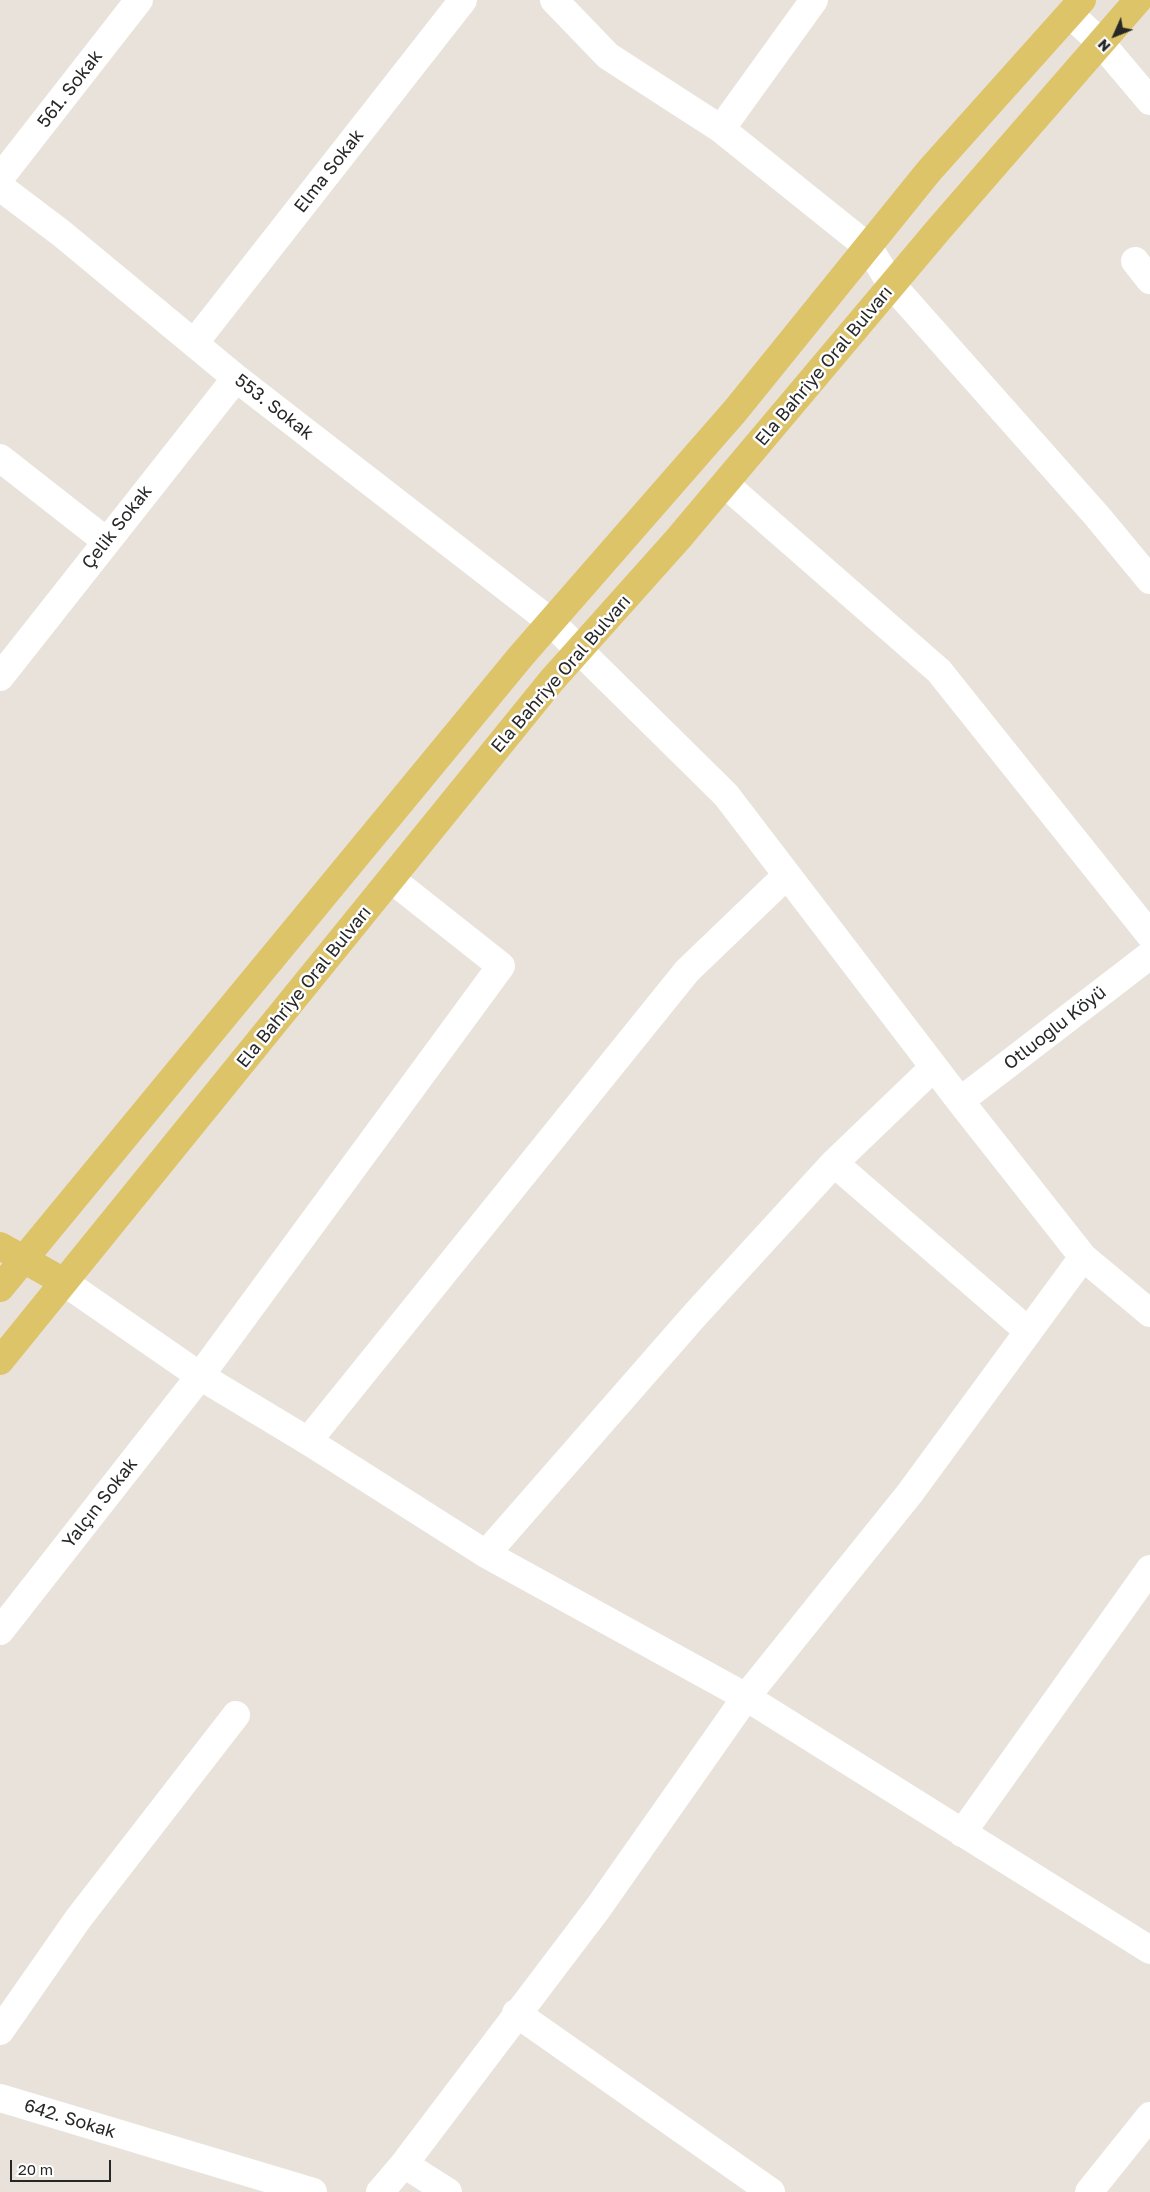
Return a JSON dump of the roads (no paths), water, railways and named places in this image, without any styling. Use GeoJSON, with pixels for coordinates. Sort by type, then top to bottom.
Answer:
{"type":"FeatureCollection","features":[{"type":"Feature","properties":{"kind":"main road","name":"Ela Bahriye Oral Bulvarı"},"geometry":{"type":"LineString","coordinates":[[0,1361],[579,650],[726,484],[892,285],[1138,0]]}},
{"type":"Feature","properties":{"kind":"main road"},"geometry":{"type":"LineString","coordinates":[[0,1288],[11,1253],[550,622],[735,411],[929,171],[1076,7]]}},
{"type":"Feature","properties":{"kind":"main road"},"geometry":{"type":"LineString","coordinates":[[11,1253],[64,1282]]}},
{"type":"Feature","properties":{"kind":"street","name":"561. Sokak"},"geometry":{"type":"LineString","coordinates":[[0,178],[139,0]]}},
{"type":"Feature","properties":{"kind":"street","name":"Elma Sokak"},"geometry":{"type":"LineString","coordinates":[[195,342],[463,0]]}},
{"type":"Feature","properties":{"kind":"street"},"geometry":{"type":"LineString","coordinates":[[554,0],[608,56],[721,129],[868,247],[892,285],[1098,516],[1150,580]]}},
{"type":"Feature","properties":{"kind":"street"},"geometry":{"type":"LineString","coordinates":[[721,129],[814,0]]}},
{"type":"Feature","properties":{"kind":"street"},"geometry":{"type":"LineString","coordinates":[[1076,7],[1101,42],[1150,101]]}},
{"type":"Feature","properties":{"kind":"street","name":"553. Sokak"},"geometry":{"type":"LineString","coordinates":[[0,187],[61,233],[195,342],[236,378],[550,622],[579,650],[726,795],[960,1101],[1083,1257],[1150,1313]]}},
{"type":"Feature","properties":{"kind":"street","name":"Çelik Sokak"},"geometry":{"type":"LineString","coordinates":[[0,677],[236,378]]}},
{"type":"Feature","properties":{"kind":"street"},"geometry":{"type":"LineString","coordinates":[[0,458],[106,541]]}},
{"type":"Feature","properties":{"kind":"street"},"geometry":{"type":"LineString","coordinates":[[726,484],[938,671],[1150,935]]}},
{"type":"Feature","properties":{"kind":"street"},"geometry":{"type":"LineString","coordinates":[[308,1442],[687,971],[786,875]]}},
{"type":"Feature","properties":{"kind":"street","name":"Yalçın Sokak"},"geometry":{"type":"LineString","coordinates":[[0,1631],[200,1376],[501,966],[391,879]]}},
{"type":"Feature","properties":{"kind":"street","name":"Otluoğlu Köyü"},"geometry":{"type":"LineString","coordinates":[[960,1101],[1150,955]]}},
{"type":"Feature","properties":{"kind":"street"},"geometry":{"type":"LineString","coordinates":[[486,1554],[694,1316],[834,1163],[934,1067]]}},
{"type":"Feature","properties":{"kind":"street"},"geometry":{"type":"LineString","coordinates":[[834,1163],[1028,1331]]}},
{"type":"Feature","properties":{"kind":"street"},"geometry":{"type":"LineString","coordinates":[[380,2192],[404,2164],[516,2013],[598,1908],[746,1697],[910,1493],[1083,1257]]}},
{"type":"Feature","properties":{"kind":"street"},"geometry":{"type":"LineString","coordinates":[[64,1282],[200,1376],[486,1554],[746,1697],[1150,1950]]}},
{"type":"Feature","properties":{"kind":"street"},"geometry":{"type":"LineString","coordinates":[[962,1833],[1150,1569]]}},
{"type":"Feature","properties":{"kind":"street"},"geometry":{"type":"LineString","coordinates":[[0,2031],[78,1919],[236,1715]]}},
{"type":"Feature","properties":{"kind":"street"},"geometry":{"type":"LineString","coordinates":[[516,2013],[770,2192]]}},
{"type":"Feature","properties":{"kind":"street","name":"642. Sokak"},"geometry":{"type":"LineString","coordinates":[[0,2098],[312,2192]]}},
{"type":"Feature","properties":{"kind":"street"},"geometry":{"type":"LineString","coordinates":[[1089,2192],[1150,2116]]}},
{"type":"Feature","properties":{"kind":"street"},"geometry":{"type":"LineString","coordinates":[[404,2164],[448,2192]]}}]}
